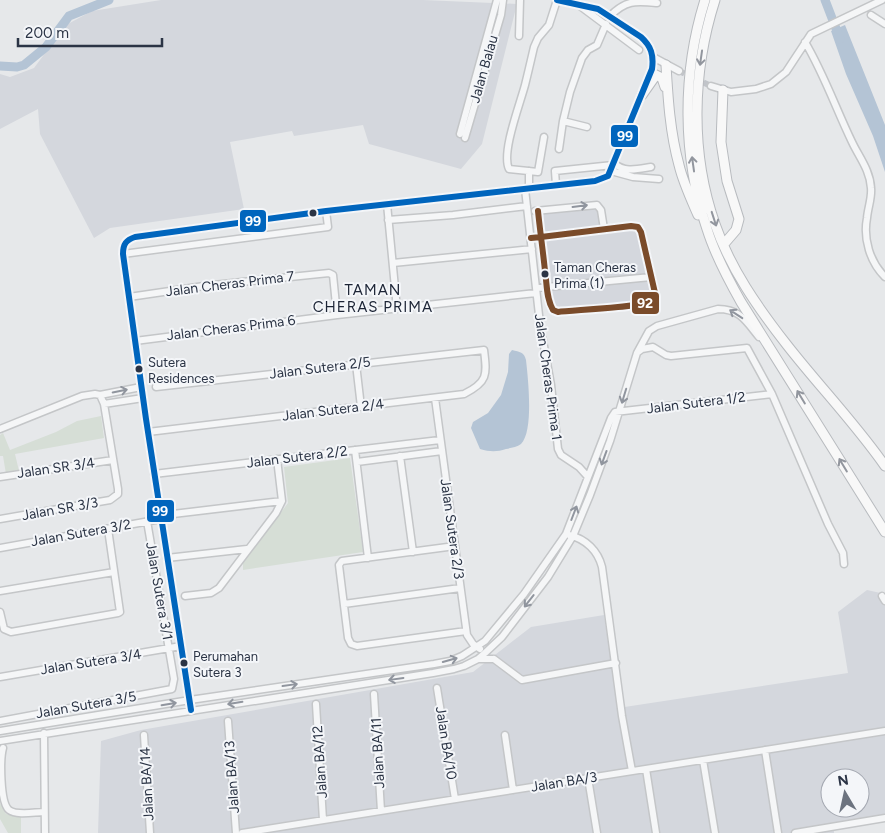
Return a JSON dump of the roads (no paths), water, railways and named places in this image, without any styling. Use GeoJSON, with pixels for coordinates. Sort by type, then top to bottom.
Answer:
{"type":"FeatureCollection","features":[{"type":"Feature","properties":{"kind":"highway"},"geometry":{"type":"LineString","coordinates":[[706,228],[696,186],[688,126],[688,102],[692,60],[706,6],[715,0]]}},
{"type":"Feature","properties":{"kind":"highway"},"geometry":{"type":"LineString","coordinates":[[706,6],[704,41],[699,73],[697,127],[709,204],[716,226],[735,268],[753,298],[787,344],[871,446],[885,466]]}},
{"type":"Feature","properties":{"kind":"highway"},"geometry":{"type":"LineString","coordinates":[[666,65],[671,127],[679,166],[700,218],[734,288],[885,532]]}},
{"type":"Feature","properties":{"kind":"highway"},"geometry":{"type":"LineString","coordinates":[[642,95],[656,75],[662,78],[668,94]]}},
{"type":"Feature","properties":{"kind":"highway"},"geometry":{"type":"LineString","coordinates":[[723,90],[721,142],[727,181],[739,219],[736,230],[724,244]]}},
{"type":"Feature","properties":{"kind":"street","name":"Jalan Balau"},"geometry":{"type":"LineString","coordinates":[[497,0],[462,136],[501,15],[503,0]]}},
{"type":"Feature","properties":{"kind":"street"},"geometry":{"type":"LineString","coordinates":[[519,36],[520,0]]}},
{"type":"Feature","properties":{"kind":"street"},"geometry":{"type":"LineString","coordinates":[[192,710],[141,387],[123,254],[125,243],[135,237],[326,211],[528,187],[556,179],[602,179],[608,176],[613,166],[652,69],[653,57],[644,39],[598,9],[557,0],[549,25],[538,38],[534,47],[510,136],[507,164],[510,169],[529,173],[538,172],[544,137]]}},
{"type":"Feature","properties":{"kind":"street"},"geometry":{"type":"LineString","coordinates":[[711,86],[738,92],[756,90],[771,84],[786,72],[812,34],[882,0]]}},
{"type":"Feature","properties":{"kind":"street"},"geometry":{"type":"LineString","coordinates":[[610,16],[625,2],[657,3]]}},
{"type":"Feature","properties":{"kind":"street"},"geometry":{"type":"LineString","coordinates":[[577,4],[639,50]]}},
{"type":"Feature","properties":{"kind":"street"},"geometry":{"type":"LineString","coordinates":[[871,15],[885,24]]}},
{"type":"Feature","properties":{"kind":"street"},"geometry":{"type":"LineString","coordinates":[[559,149],[570,92],[584,54],[597,45],[606,24]]}},
{"type":"Feature","properties":{"kind":"street"},"geometry":{"type":"LineString","coordinates":[[805,42],[818,64],[869,176],[871,196],[866,224],[869,252],[875,266],[885,277]]}},
{"type":"Feature","properties":{"kind":"street"},"geometry":{"type":"LineString","coordinates":[[653,57],[679,71]]}},
{"type":"Feature","properties":{"kind":"street"},"geometry":{"type":"LineString","coordinates":[[652,69],[658,64],[666,65]]}},
{"type":"Feature","properties":{"kind":"street"},"geometry":{"type":"LineString","coordinates":[[563,121],[586,127]]}},
{"type":"Feature","properties":{"kind":"street"},"geometry":{"type":"LineString","coordinates":[[613,166],[633,177],[659,179]]}},
{"type":"Feature","properties":{"kind":"street"},"geometry":{"type":"LineString","coordinates":[[556,179],[556,171],[613,166],[626,170],[651,167]]}},
{"type":"Feature","properties":{"kind":"street","name":"Jalan Cheras Prima 1"},"geometry":{"type":"LineString","coordinates":[[529,173],[528,209],[536,290],[540,324],[552,385],[558,450],[565,458],[579,466],[588,477]]}},
{"type":"Feature","properties":{"kind":"street"},"geometry":{"type":"LineString","coordinates":[[387,204],[397,309]]}},
{"type":"Feature","properties":{"kind":"street"},"geometry":{"type":"LineString","coordinates":[[388,220],[528,209],[538,211],[597,205],[601,210],[604,229]]}},
{"type":"Feature","properties":{"kind":"street"},"geometry":{"type":"LineString","coordinates":[[123,254],[328,227],[326,211]]}},
{"type":"Feature","properties":{"kind":"street"},"geometry":{"type":"LineString","coordinates":[[531,238],[541,237],[604,229],[631,226],[638,227],[641,232],[656,297],[653,303],[558,312],[553,310],[548,302],[547,286],[541,237],[538,211]]}},
{"type":"Feature","properties":{"kind":"street"},"geometry":{"type":"LineString","coordinates":[[393,263],[532,249]]}},
{"type":"Feature","properties":{"kind":"street","name":"Jalan Cheras Prima 7"},"geometry":{"type":"LineString","coordinates":[[129,297],[329,272],[332,274],[337,315]]}},
{"type":"Feature","properties":{"kind":"street","name":"Jalan Cheras Prima 6"},"geometry":{"type":"LineString","coordinates":[[135,341],[397,309],[536,290],[547,286],[650,277]]}},
{"type":"Feature","properties":{"kind":"street"},"geometry":{"type":"LineString","coordinates":[[0,741],[433,673],[454,669],[478,659],[502,637],[548,577],[574,536],[607,450],[637,353],[649,331],[657,326],[718,309],[728,309],[744,319],[780,363]]}},
{"type":"Feature","properties":{"kind":"street"},"geometry":{"type":"LineString","coordinates":[[649,331],[653,347]]}},
{"type":"Feature","properties":{"kind":"street"},"geometry":{"type":"LineString","coordinates":[[637,353],[642,349],[653,347],[671,356],[747,348],[772,394],[828,524],[843,553],[844,564]]}},
{"type":"Feature","properties":{"kind":"street","name":"Jalan Sutera 2/5"},"geometry":{"type":"LineString","coordinates":[[156,387],[484,350]]}},
{"type":"Feature","properties":{"kind":"street","name":"Jalan Sutera 2/4"},"geometry":{"type":"LineString","coordinates":[[148,432],[464,394],[481,384],[485,377],[484,350]]}},
{"type":"Feature","properties":{"kind":"street"},"geometry":{"type":"LineString","coordinates":[[356,364],[361,406]]}},
{"type":"Feature","properties":{"kind":"street"},"geometry":{"type":"LineString","coordinates":[[0,429],[89,394],[100,395],[141,387]]}},
{"type":"Feature","properties":{"kind":"street","name":"Jalan Sutera 1/2"},"geometry":{"type":"LineString","coordinates":[[619,412],[772,394]]}},
{"type":"Feature","properties":{"kind":"street"},"geometry":{"type":"LineString","coordinates":[[100,395],[104,404],[113,460]]}},
{"type":"Feature","properties":{"kind":"street"},"geometry":{"type":"LineString","coordinates":[[104,404],[143,398]]}},
{"type":"Feature","properties":{"kind":"street","name":"Jalan Sutera 2/3"},"geometry":{"type":"LineString","coordinates":[[435,398],[466,631],[469,640],[485,652]]}},
{"type":"Feature","properties":{"kind":"street"},"geometry":{"type":"LineString","coordinates":[[0,731],[450,661],[485,641],[512,609],[566,534],[612,414],[619,412]]}},
{"type":"Feature","properties":{"kind":"street","name":"Jalan Sutera 2/2"},"geometry":{"type":"LineString","coordinates":[[154,474],[440,440]]}},
{"type":"Feature","properties":{"kind":"street"},"geometry":{"type":"LineString","coordinates":[[355,450],[368,558]]}},
{"type":"Feature","properties":{"kind":"street"},"geometry":{"type":"LineString","coordinates":[[357,462],[442,451]]}},
{"type":"Feature","properties":{"kind":"street"},"geometry":{"type":"LineString","coordinates":[[400,456],[413,552]]}},
{"type":"Feature","properties":{"kind":"street"},"geometry":{"type":"LineString","coordinates":[[185,596],[215,591],[276,513],[282,501],[277,459]]}},
{"type":"Feature","properties":{"kind":"street","name":"Jalan SR 3/4"},"geometry":{"type":"LineString","coordinates":[[0,477],[113,460]]}},
{"type":"Feature","properties":{"kind":"street","name":"Jalan SR 3/3"},"geometry":{"type":"LineString","coordinates":[[0,519],[110,500],[118,494],[113,460]]}},
{"type":"Feature","properties":{"kind":"street"},"geometry":{"type":"LineString","coordinates":[[579,466],[593,464]]}},
{"type":"Feature","properties":{"kind":"street"},"geometry":{"type":"LineString","coordinates":[[173,514],[282,501]]}},
{"type":"Feature","properties":{"kind":"street","name":"Jalan Sutera 3/2"},"geometry":{"type":"LineString","coordinates":[[0,548],[161,519]]}},
{"type":"Feature","properties":{"kind":"street","name":"Jalan Sutera 3/1"},"geometry":{"type":"LineString","coordinates":[[147,522],[174,679],[172,689]]}},
{"type":"Feature","properties":{"kind":"street"},"geometry":{"type":"LineString","coordinates":[[0,612],[4,629],[7,631],[116,615],[120,612],[108,528]]}},
{"type":"Feature","properties":{"kind":"street"},"geometry":{"type":"LineString","coordinates":[[566,534],[574,536],[591,546],[600,559],[622,716],[632,771]]}},
{"type":"Feature","properties":{"kind":"street"},"geometry":{"type":"LineString","coordinates":[[455,546],[342,561],[339,565],[348,638],[351,644],[357,646],[466,631]]}},
{"type":"Feature","properties":{"kind":"street"},"geometry":{"type":"LineString","coordinates":[[167,558],[248,549]]}},
{"type":"Feature","properties":{"kind":"street"},"geometry":{"type":"LineString","coordinates":[[0,591],[114,572]]}},
{"type":"Feature","properties":{"kind":"street"},"geometry":{"type":"LineString","coordinates":[[344,604],[460,588]]}},
{"type":"Feature","properties":{"kind":"street"},"geometry":{"type":"LineString","coordinates":[[494,644],[494,659]]}},
{"type":"Feature","properties":{"kind":"street","name":"Jalan Sutera 3/4"},"geometry":{"type":"LineString","coordinates":[[0,677],[181,646]]}},
{"type":"Feature","properties":{"kind":"street"},"geometry":{"type":"LineString","coordinates":[[478,659],[494,659],[522,680],[616,663]]}},
{"type":"Feature","properties":{"kind":"street","name":"Jalan BA/10"},"geometry":{"type":"LineString","coordinates":[[437,688],[455,799]]}},
{"type":"Feature","properties":{"kind":"street","name":"Jalan Sutera 3/5"},"geometry":{"type":"LineString","coordinates":[[0,721],[172,689]]}},
{"type":"Feature","properties":{"kind":"street","name":"Jalan BA/11"},"geometry":{"type":"LineString","coordinates":[[374,694],[381,811]]}},
{"type":"Feature","properties":{"kind":"street","name":"Jalan BA/12"},"geometry":{"type":"LineString","coordinates":[[316,704],[323,820]]}},
{"type":"Feature","properties":{"kind":"street","name":"Jalan BA/13"},"geometry":{"type":"LineString","coordinates":[[228,721],[236,833]]}},
{"type":"Feature","properties":{"kind":"street","name":"Jalan BA/3"},"geometry":{"type":"LineString","coordinates":[[242,833],[885,731]]}},
{"type":"Feature","properties":{"kind":"street"},"geometry":{"type":"LineString","coordinates":[[44,733],[45,833]]}},
{"type":"Feature","properties":{"kind":"street","name":"Jalan BA/14"},"geometry":{"type":"LineString","coordinates":[[144,735],[150,833]]}},
{"type":"Feature","properties":{"kind":"street"},"geometry":{"type":"LineString","coordinates":[[505,735],[514,790]]}},
{"type":"Feature","properties":{"kind":"street"},"geometry":{"type":"LineString","coordinates":[[3,748],[2,796],[6,807],[12,812],[44,812]]}},
{"type":"Feature","properties":{"kind":"street"},"geometry":{"type":"LineString","coordinates":[[766,750],[778,833]]}},
{"type":"Feature","properties":{"kind":"street"},"geometry":{"type":"LineString","coordinates":[[704,760],[715,833]]}},
{"type":"Feature","properties":{"kind":"street"},"geometry":{"type":"LineString","coordinates":[[646,769],[656,833]]}},
{"type":"Feature","properties":{"kind":"street"},"geometry":{"type":"LineString","coordinates":[[588,778],[597,833]]}},
{"type":"Feature","properties":{"kind":"street"},"geometry":{"type":"LineString","coordinates":[[795,833],[827,830],[885,818]]}},
{"type":"Feature","properties":{"kind":"water"},"geometry":{"type":"Polygon","coordinates":[[[845,25],[885,125],[885,172],[873,136],[846,74],[831,31],[845,25]]]}},
{"type":"Feature","properties":{"kind":"water"},"geometry":{"type":"Polygon","coordinates":[[[512,350],[523,354],[526,360],[529,404],[528,428],[525,437],[518,446],[500,451],[487,451],[480,449],[471,428],[473,422],[488,413],[501,395],[508,372],[509,354],[512,350]]]}},
{"type":"Feature","properties":{"kind":"waterway"},"geometry":{"type":"LineString","coordinates":[[0,66],[17,67],[24,65],[46,47],[69,16],[109,0]]}},
{"type":"Feature","properties":{"kind":"waterway"},"geometry":{"type":"LineString","coordinates":[[825,0],[840,39]]}},
{"type":"Feature","properties":{"kind":"tunnel"},"geometry":{"type":"LineString","coordinates":[[679,71],[711,86]]}},
{"type":"Feature","properties":{"kind":"place","name":"Taman Cheras Prima (1)"},"geometry":{"type":"Point","coordinates":[545,274]}},
{"type":"Feature","properties":{"kind":"place","name":"Sutera Residences"},"geometry":{"type":"Point","coordinates":[139,369]}},
{"type":"Feature","properties":{"kind":"place","name":"Perumahan Sutera 3"},"geometry":{"type":"Point","coordinates":[184,663]}},
{"type":"Feature","properties":{"kind":"district","name":"TAMAN CHERAS PRIMA"},"geometry":{"type":"Point","coordinates":[373,298]}}]}
